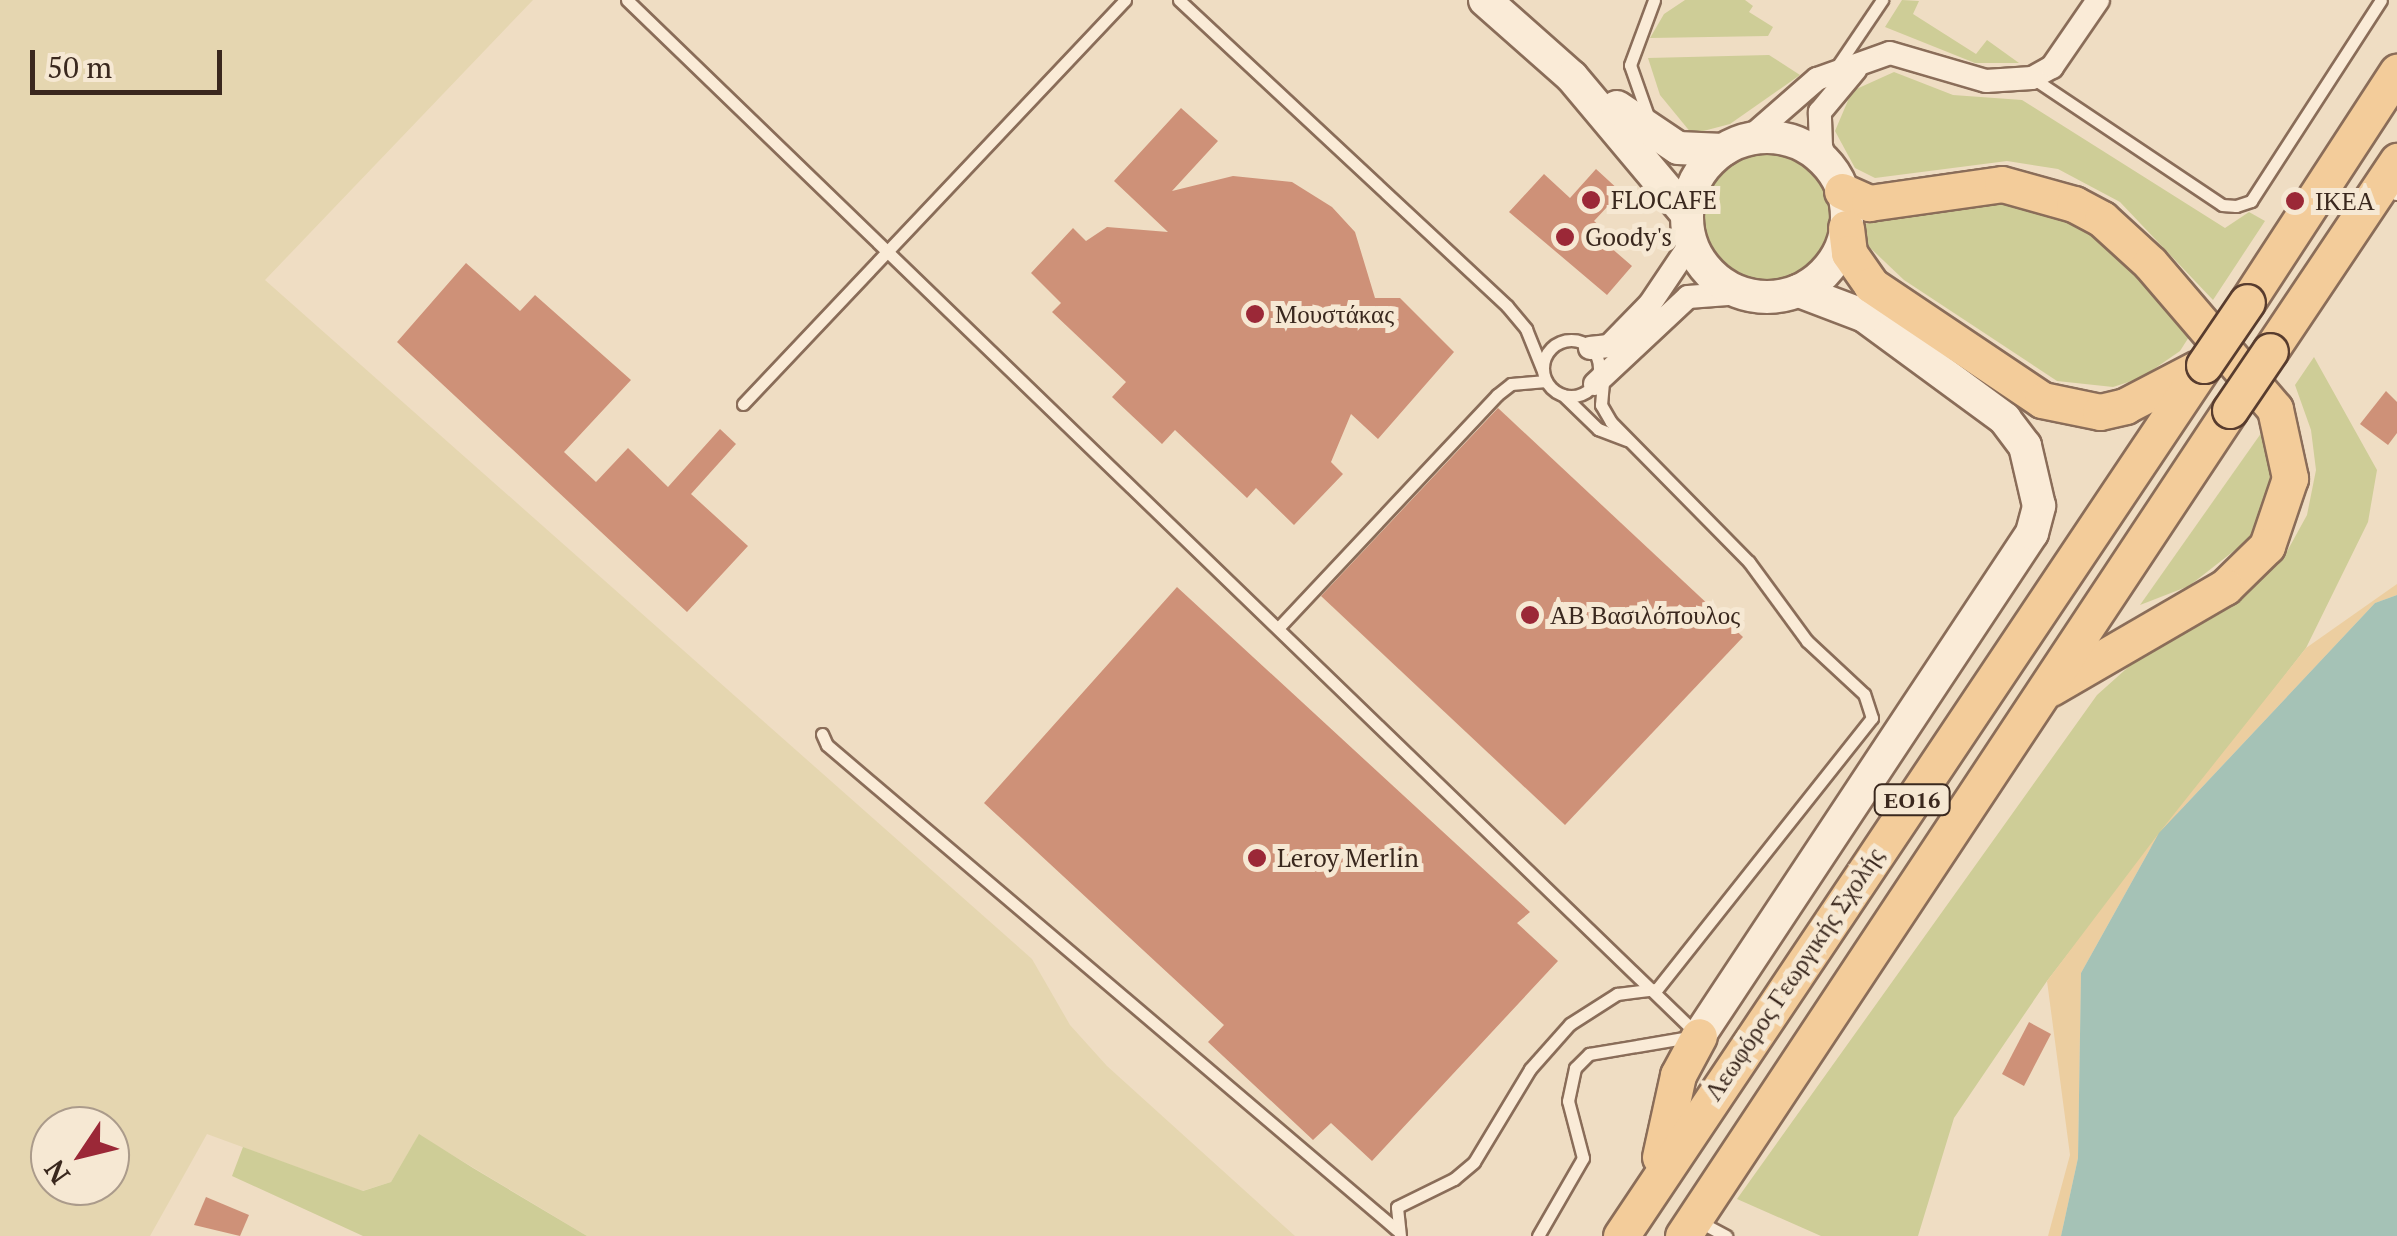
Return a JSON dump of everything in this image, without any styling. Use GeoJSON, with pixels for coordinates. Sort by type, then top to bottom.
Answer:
{"type":"FeatureCollection","features":[{"type":"Feature","properties":{"kind":"main road","name":"ΕΟ16"},"geometry":{"type":"LineString","coordinates":[[2204,365],[2397,72]]}},
{"type":"Feature","properties":{"kind":"main road","name":"ΕΟ16"},"geometry":{"type":"LineString","coordinates":[[1688,1227],[2397,161]]}},
{"type":"Feature","properties":{"kind":"main road"},"geometry":{"type":"LineString","coordinates":[[1835,178],[1870,204],[2002,184],[2074,204],[2102,219],[2150,264],[2275,409],[2290,478],[2267,546],[2226,588],[2046,691]]}},
{"type":"Feature","properties":{"kind":"main road"},"geometry":{"type":"LineString","coordinates":[[1846,228],[1849,253],[1871,285],[2042,400],[2100,412],[2126,406],[2204,365]]}},
{"type":"Feature","properties":{"kind":"main road","name":"Λεωφόρος Γεωργικής Σχολής"},"geometry":{"type":"LineString","coordinates":[[1621,1236],[2204,365]]}},
{"type":"Feature","properties":{"kind":"main road"},"geometry":{"type":"LineString","coordinates":[[1644,1199],[1678,1075],[1699,1036]]}},
{"type":"Feature","properties":{"kind":"street"},"geometry":{"type":"LineString","coordinates":[[1485,0],[1572,76],[1664,140],[1695,152],[1782,138],[1835,178]]}},
{"type":"Feature","properties":{"kind":"street"},"geometry":{"type":"LineString","coordinates":[[1590,348],[1610,346],[1650,304],[1689,228],[1704,167],[1801,90],[1833,72],[1890,53],[1986,81],[2032,78],[2052,68],[2098,0]]}},
{"type":"Feature","properties":{"kind":"street"},"geometry":{"type":"LineString","coordinates":[[1572,76],[1689,228],[1710,274],[1741,293],[1760,298],[1799,291],[1831,265],[1846,228],[1835,178],[1820,147],[1820,112],[1837,85],[1867,60]]}},
{"type":"Feature","properties":{"kind":"street"},"geometry":{"type":"LineString","coordinates":[[1699,1036],[2032,533],[2040,506],[2025,446],[2005,419],[1864,316],[1799,291]]}},
{"type":"Feature","properties":{"kind":"street"},"geometry":{"type":"LineString","coordinates":[[1599,380],[1688,297],[1741,293]]}},
{"type":"Feature","properties":{"kind":"lane"},"geometry":{"type":"LineString","coordinates":[[626,0],[1657,989],[1699,1036]]}},
{"type":"Feature","properties":{"kind":"lane"},"geometry":{"type":"LineString","coordinates":[[743,404],[1126,0]]}},
{"type":"Feature","properties":{"kind":"lane"},"geometry":{"type":"LineString","coordinates":[[1179,0],[1508,306],[1526,329],[1545,376],[1563,395],[1598,429],[1627,440]]}},
{"type":"Feature","properties":{"kind":"lane"},"geometry":{"type":"LineString","coordinates":[[1654,0],[1630,65],[1642,109],[1664,140]]}},
{"type":"Feature","properties":{"kind":"lane"},"geometry":{"type":"LineString","coordinates":[[1833,72],[1882,0]]}},
{"type":"Feature","properties":{"kind":"lane"},"geometry":{"type":"LineString","coordinates":[[2032,78],[2222,205],[2236,206],[2250,201],[2381,0]]}},
{"type":"Feature","properties":{"kind":"lane"},"geometry":{"type":"LineString","coordinates":[[1398,1233],[1396,1207],[1408,1196],[1454,1180],[1474,1162],[1530,1069],[1570,1024],[1617,994],[1657,989],[1872,718],[1864,694],[1807,641],[1750,562],[1627,440],[1602,406],[1600,369],[1590,348],[1563,341],[1548,353],[1545,376]]}},
{"type":"Feature","properties":{"kind":"lane"},"geometry":{"type":"LineString","coordinates":[[1281,626],[1497,395],[1511,384],[1545,376]]}},
{"type":"Feature","properties":{"kind":"lane"},"geometry":{"type":"LineString","coordinates":[[1563,395],[1581,395],[1599,380]]}},
{"type":"Feature","properties":{"kind":"lane"},"geometry":{"type":"LineString","coordinates":[[822,734],[827,745],[1398,1233]]}},
{"type":"Feature","properties":{"kind":"lane"},"geometry":{"type":"LineString","coordinates":[[1538,1236],[1583,1158],[1568,1102],[1575,1068],[1589,1054],[1699,1036]]}},
{"type":"Feature","properties":{"kind":"lane"},"geometry":{"type":"LineString","coordinates":[[1688,1227],[1726,1236]]}},
{"type":"Feature","properties":{"kind":"shaded area"},"geometry":{"type":"Polygon","coordinates":[[[0,0],[533,0],[265,280],[1032,959],[1070,1025],[1107,1066],[1295,1236],[587,1236],[419,1135],[391,1182],[362,1191],[207,1134],[150,1236],[0,1236],[0,0]]]}},
{"type":"Feature","properties":{"kind":"shaded area"},"geometry":{"type":"Polygon","coordinates":[[[1685,0],[1745,0],[1753,6],[1749,12],[1773,27],[1768,36],[1650,38],[1664,14],[1685,0]]]}},
{"type":"Feature","properties":{"kind":"shaded area"},"geometry":{"type":"Polygon","coordinates":[[[1902,0],[1919,1],[1913,14],[1976,54],[1987,40],[2019,63],[1975,63],[1885,27],[1902,0]]]}},
{"type":"Feature","properties":{"kind":"shaded area"},"geometry":{"type":"Polygon","coordinates":[[[1769,55],[1800,75],[1730,124],[1692,134],[1660,95],[1648,58],[1769,55]]]}},
{"type":"Feature","properties":{"kind":"shaded area"},"geometry":{"type":"Polygon","coordinates":[[[1894,72],[1953,95],[2022,100],[2225,228],[2249,212],[2265,221],[2213,300],[2120,202],[2058,169],[2007,161],[1875,178],[1855,168],[1835,131],[1852,91],[1894,72]]]}},
{"type":"Feature","properties":{"kind":"shaded area"},"geometry":{"type":"Polygon","coordinates":[[[1767,154],[1791,159],[1812,173],[1826,194],[1831,218],[1826,242],[1812,263],[1791,277],[1767,282],[1743,277],[1722,263],[1708,242],[1703,218],[1708,194],[1722,173],[1743,159],[1767,154]]]}},
{"type":"Feature","properties":{"kind":"shaded area"},"geometry":{"type":"Polygon","coordinates":[[[2001,194],[2097,227],[2194,329],[2180,351],[2141,378],[2113,387],[2057,381],[1904,280],[1864,242],[1865,224],[2001,194]]]}},
{"type":"Feature","properties":{"kind":"shaded area"},"geometry":{"type":"Polygon","coordinates":[[[2314,357],[2377,470],[2368,522],[2306,648],[2047,981],[1954,1118],[1918,1236],[1821,1236],[1737,1199],[2097,695],[2163,636],[2228,605],[2285,555],[2307,515],[2316,470],[2311,430],[2295,385],[2314,357]]]}},
{"type":"Feature","properties":{"kind":"shaded area"},"geometry":{"type":"Polygon","coordinates":[[[2269,422],[2275,481],[2253,536],[2189,586],[2140,605],[2269,422]]]}},
{"type":"Feature","properties":{"kind":"shaded area"},"geometry":{"type":"Polygon","coordinates":[[[2397,595],[2397,1236],[2061,1236],[2078,1158],[2081,973],[2159,833],[2375,603],[2397,595]]]}},
{"type":"Feature","properties":{"kind":"shaded area"},"geometry":{"type":"Polygon","coordinates":[[[419,1134],[587,1236],[363,1236],[232,1176],[243,1147],[363,1191],[391,1182],[419,1134]]]}},
{"type":"Feature","properties":{"kind":"sand"},"geometry":{"type":"Polygon","coordinates":[[[2397,584],[2397,595],[2375,603],[2159,833],[2306,648],[2397,584]]]}},
{"type":"Feature","properties":{"kind":"sand"},"geometry":{"type":"Polygon","coordinates":[[[2159,833],[2081,973],[2078,1158],[2061,1236],[2048,1236],[2070,1155],[2047,981],[2159,833]]]}},
{"type":"Feature","properties":{"kind":"building"},"geometry":{"type":"Polygon","coordinates":[[[1181,108],[1218,141],[1172,191],[1233,176],[1292,182],[1332,207],[1355,232],[1375,298],[1400,298],[1454,352],[1378,439],[1351,414],[1331,462],[1343,474],[1294,525],[1256,488],[1247,498],[1175,430],[1162,444],[1112,397],[1126,382],[1052,312],[1061,303],[1031,273],[1073,228],[1086,241],[1107,227],[1168,232],[1114,181],[1181,108]]]}},
{"type":"Feature","properties":{"kind":"building"},"geometry":{"type":"Polygon","coordinates":[[[1596,169],[1621,192],[1594,221],[1608,233],[1602,240],[1632,266],[1607,295],[1509,212],[1544,174],[1570,198],[1596,169]]]}},
{"type":"Feature","properties":{"kind":"building"},"geometry":{"type":"Polygon","coordinates":[[[466,263],[520,311],[535,295],[631,380],[564,452],[596,482],[628,448],[668,487],[720,429],[736,444],[691,494],[748,546],[687,612],[397,342],[466,263]]]}},
{"type":"Feature","properties":{"kind":"building"},"geometry":{"type":"Polygon","coordinates":[[[2386,391],[2397,402],[2397,433],[2388,445],[2360,424],[2386,391]]]}},
{"type":"Feature","properties":{"kind":"building","name":"ΑΒ Βασιλόπουλος"},"geometry":{"type":"Polygon","coordinates":[[[1498,408],[1743,637],[1565,825],[1321,596],[1498,408]]]}},
{"type":"Feature","properties":{"kind":"building","name":"Leroy Merlin"},"geometry":{"type":"Polygon","coordinates":[[[1177,587],[1530,912],[1517,923],[1558,961],[1372,1161],[1331,1123],[1313,1140],[1208,1042],[1224,1025],[984,803],[1177,587]]]}},
{"type":"Feature","properties":{"kind":"building"},"geometry":{"type":"Polygon","coordinates":[[[2029,1022],[2051,1034],[2024,1086],[2002,1074],[2029,1022]]]}},
{"type":"Feature","properties":{"kind":"building"},"geometry":{"type":"Polygon","coordinates":[[[206,1197],[249,1215],[240,1236],[194,1225],[206,1197]]]}},
{"type":"Feature","properties":{"kind":"place","name":"FLOCAFE"},"geometry":{"type":"Point","coordinates":[1591,200]}},
{"type":"Feature","properties":{"kind":"place","name":"ΙΚΕΑ"},"geometry":{"type":"Point","coordinates":[2295,201]}},
{"type":"Feature","properties":{"kind":"place","name":"Goody's"},"geometry":{"type":"Point","coordinates":[1565,237]}},
{"type":"Feature","properties":{"kind":"place","name":"Μουστάκας"},"geometry":{"type":"Point","coordinates":[1255,314]}},
{"type":"Feature","properties":{"kind":"place","name":"ΑΒ Βασιλόπουλος"},"geometry":{"type":"Point","coordinates":[1530,615]}},
{"type":"Feature","properties":{"kind":"place","name":"Leroy Merlin"},"geometry":{"type":"Point","coordinates":[1257,858]}}]}
